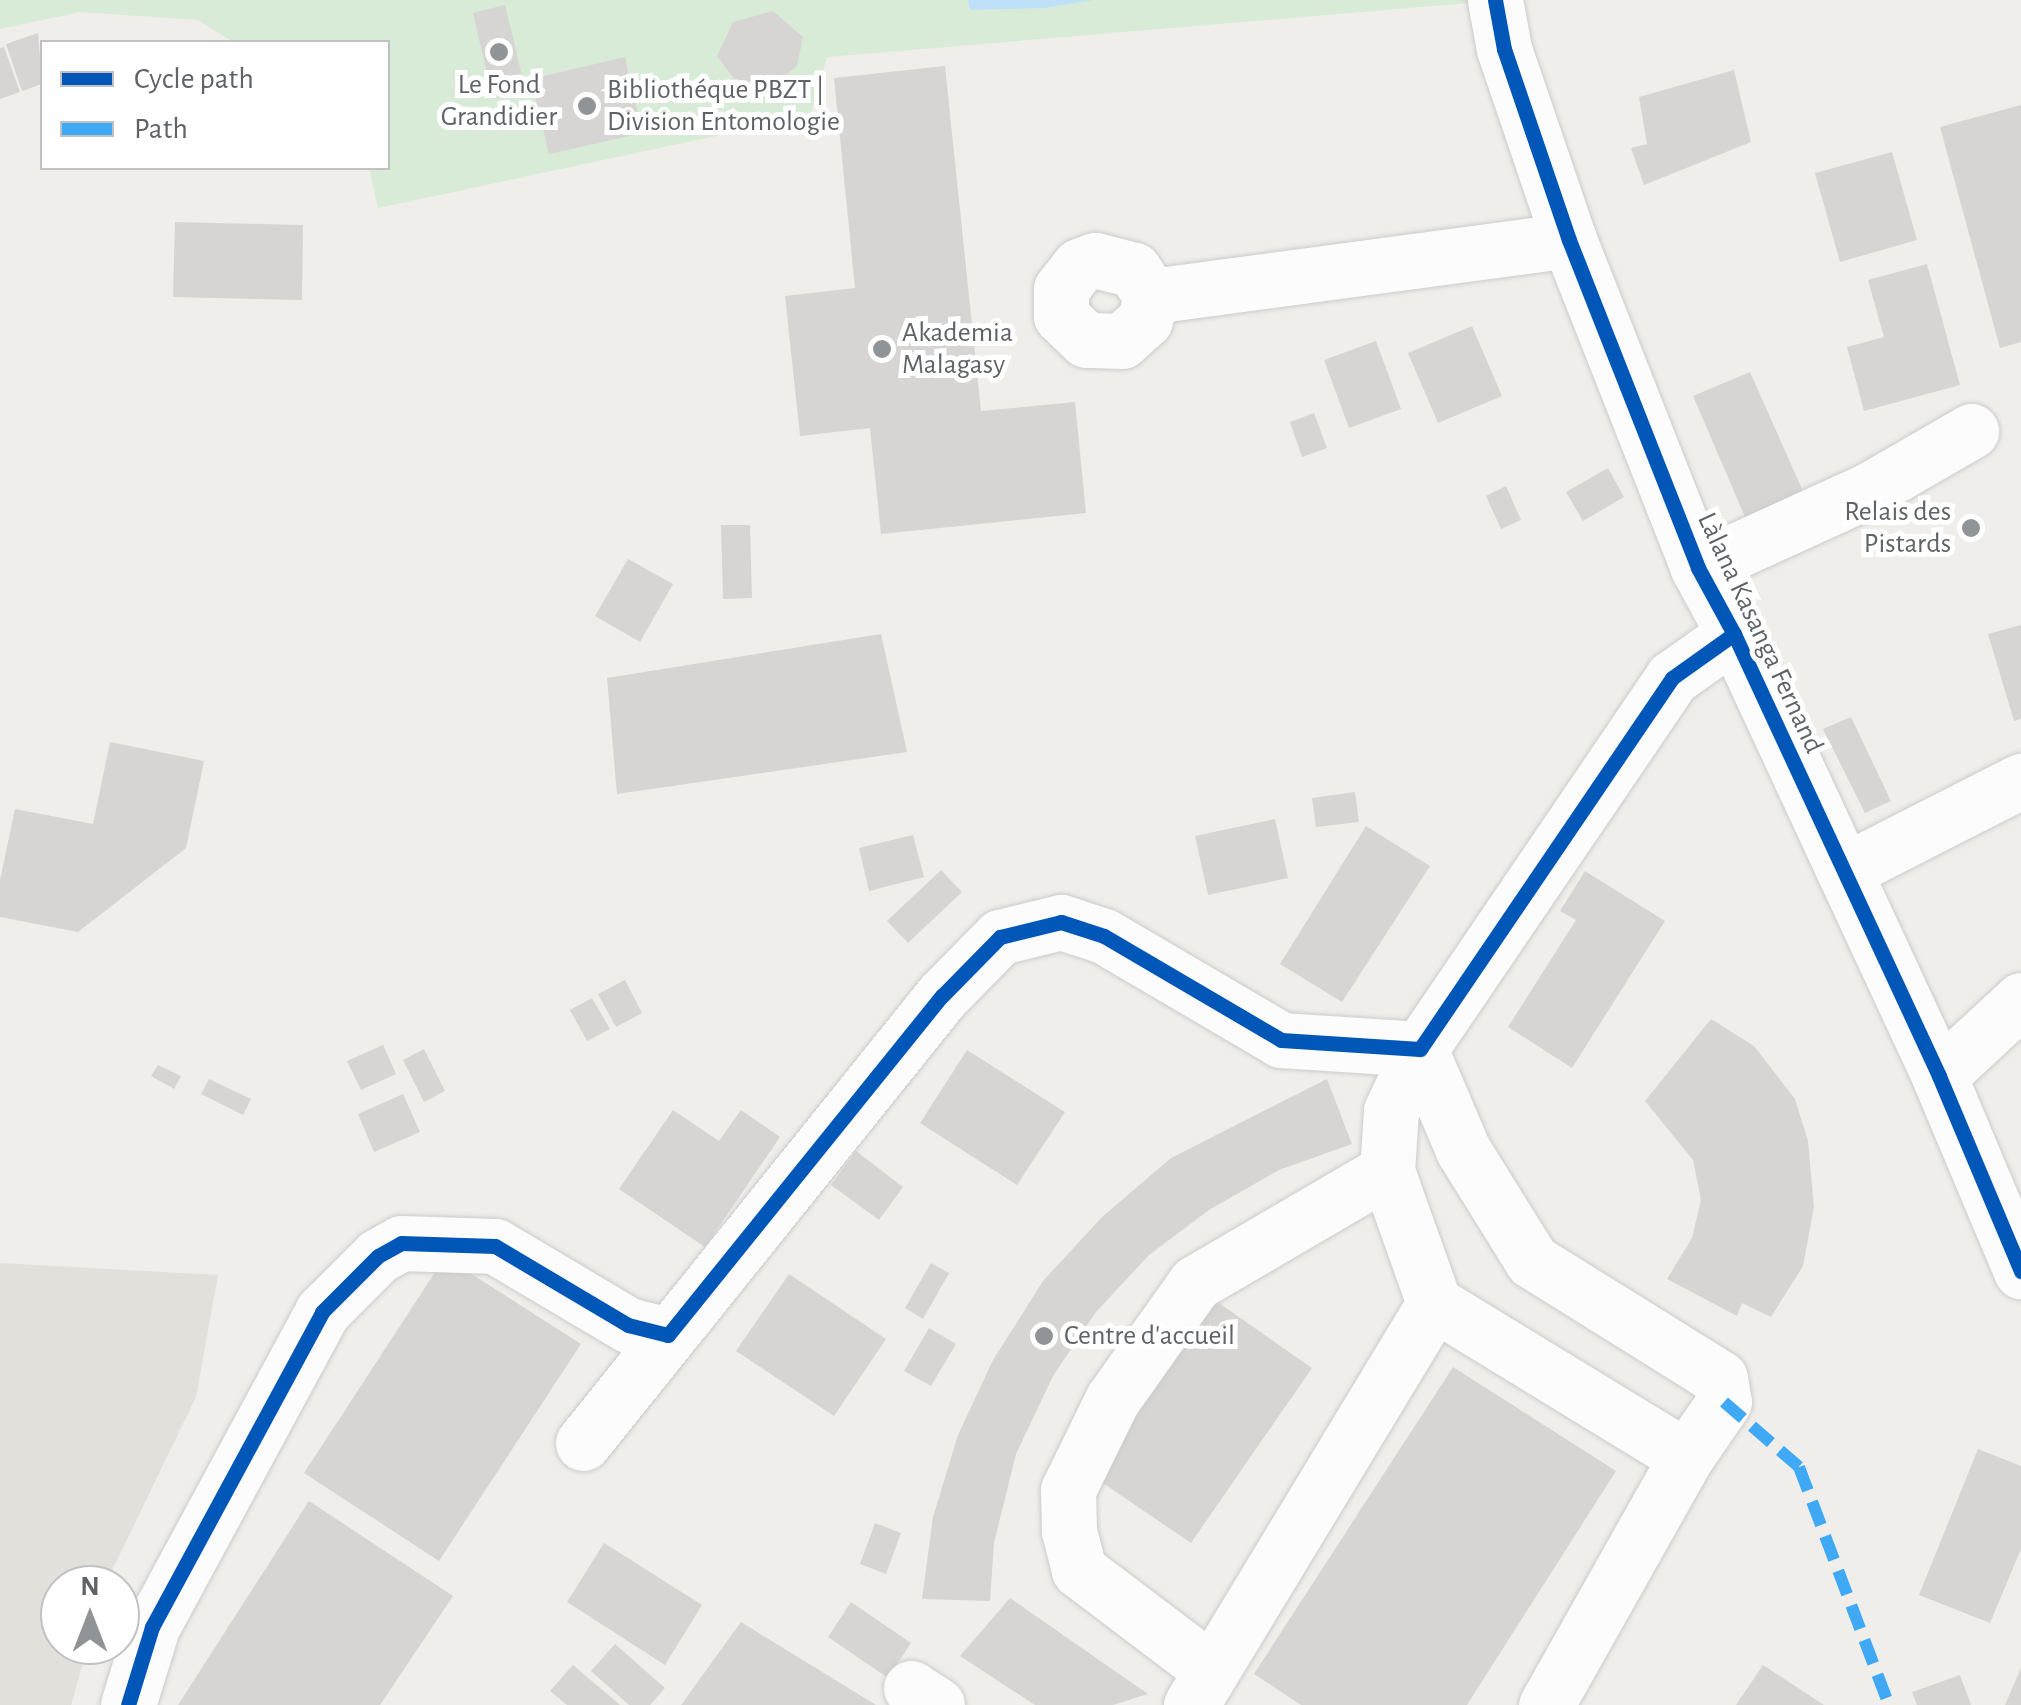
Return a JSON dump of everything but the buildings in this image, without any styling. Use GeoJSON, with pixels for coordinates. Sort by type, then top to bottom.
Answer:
{"type":"FeatureCollection","features":[{"type":"Feature","properties":{"kind":"street","name":"Làlana Kasanga Fernand"},"geometry":{"type":"LineString","coordinates":[[1495,0],[1504,49],[1570,240],[1698,568],[1734,634],[1939,1076],[2021,1271]]}},
{"type":"Feature","properties":{"kind":"street"},"geometry":{"type":"LineString","coordinates":[[1151,296],[1570,240]]}},
{"type":"Feature","properties":{"kind":"street"},"geometry":{"type":"LineString","coordinates":[[1698,568],[1869,490],[1972,431]]}},
{"type":"Feature","properties":{"kind":"street"},"geometry":{"type":"LineString","coordinates":[[1686,1457],[1434,1303],[1388,1171],[1390,1111],[1420,1050],[1672,678],[1734,634]]}},
{"type":"Feature","properties":{"kind":"street"},"geometry":{"type":"LineString","coordinates":[[1844,871],[2021,781]]}},
{"type":"Feature","properties":{"kind":"street"},"geometry":{"type":"LineString","coordinates":[[583,1443],[942,996],[1000,937],[1062,922],[1104,936],[1280,1040],[1420,1050]]}},
{"type":"Feature","properties":{"kind":"street"},"geometry":{"type":"LineString","coordinates":[[1939,1076],[2021,1000]]}},
{"type":"Feature","properties":{"kind":"street"},"geometry":{"type":"LineString","coordinates":[[1420,1050],[1464,1150],[1532,1261],[1720,1378],[1724,1402],[1686,1457],[1546,1705]]}},
{"type":"Feature","properties":{"kind":"street"},"geometry":{"type":"LineString","coordinates":[[1388,1171],[1195,1283],[1112,1400],[1068,1490],[1069,1531],[1079,1570],[1201,1688],[1434,1303]]}},
{"type":"Feature","properties":{"kind":"street"},"geometry":{"type":"LineString","coordinates":[[128,1705],[152,1627],[322,1312],[378,1256],[401,1243],[494,1246],[628,1325],[668,1335]]}},
{"type":"Feature","properties":{"kind":"shaded area"},"geometry":{"type":"Polygon","coordinates":[[[0,1263],[218,1275],[196,1397],[115,1565],[40,1565],[40,1665],[82,1665],[71,1705],[0,1705],[0,1263]]]}},
{"type":"Feature","properties":{"kind":"green space"},"geometry":{"type":"Polygon","coordinates":[[[0,0],[1480,2],[827,57],[810,116],[378,208],[369,170],[390,170],[390,40],[230,40],[198,20],[81,12],[0,29],[0,0]]]}},
{"type":"Feature","properties":{"kind":"water"},"geometry":{"type":"Polygon","coordinates":[[[968,0],[1093,0],[1044,8],[970,10],[968,0]]]}},
{"type":"Feature","properties":{"kind":"marked path"},"geometry":{"type":"LineString","coordinates":[[1724,1402],[1799,1467],[1889,1705]]}},
{"type":"Feature","properties":{"kind":"cycle path"},"geometry":{"type":"LineString","coordinates":[[1495,0],[1504,49],[1569,240],[1698,568],[1734,634],[1939,1076],[2021,1271]]}},
{"type":"Feature","properties":{"kind":"cycle path"},"geometry":{"type":"LineString","coordinates":[[128,1705],[152,1627],[322,1312],[378,1256],[401,1243],[495,1246],[628,1325],[668,1335],[942,996],[1000,937],[1061,922],[1104,936],[1281,1040],[1420,1049],[1672,678],[1734,634]]}},
{"type":"Feature","properties":{"kind":"place","name":"Le Fond Grandidier"},"geometry":{"type":"Point","coordinates":[499,52]}},
{"type":"Feature","properties":{"kind":"place","name":"Bibliothéque PBZT | Division Entomologie"},"geometry":{"type":"Point","coordinates":[587,106]}},
{"type":"Feature","properties":{"kind":"place","name":"Akademia Malagasy"},"geometry":{"type":"Point","coordinates":[882,349]}},
{"type":"Feature","properties":{"kind":"place","name":"Relais des Pistards"},"geometry":{"type":"Point","coordinates":[1971,528]}},
{"type":"Feature","properties":{"kind":"place","name":"Centre d'accueil"},"geometry":{"type":"Point","coordinates":[1044,1336]}}]}
